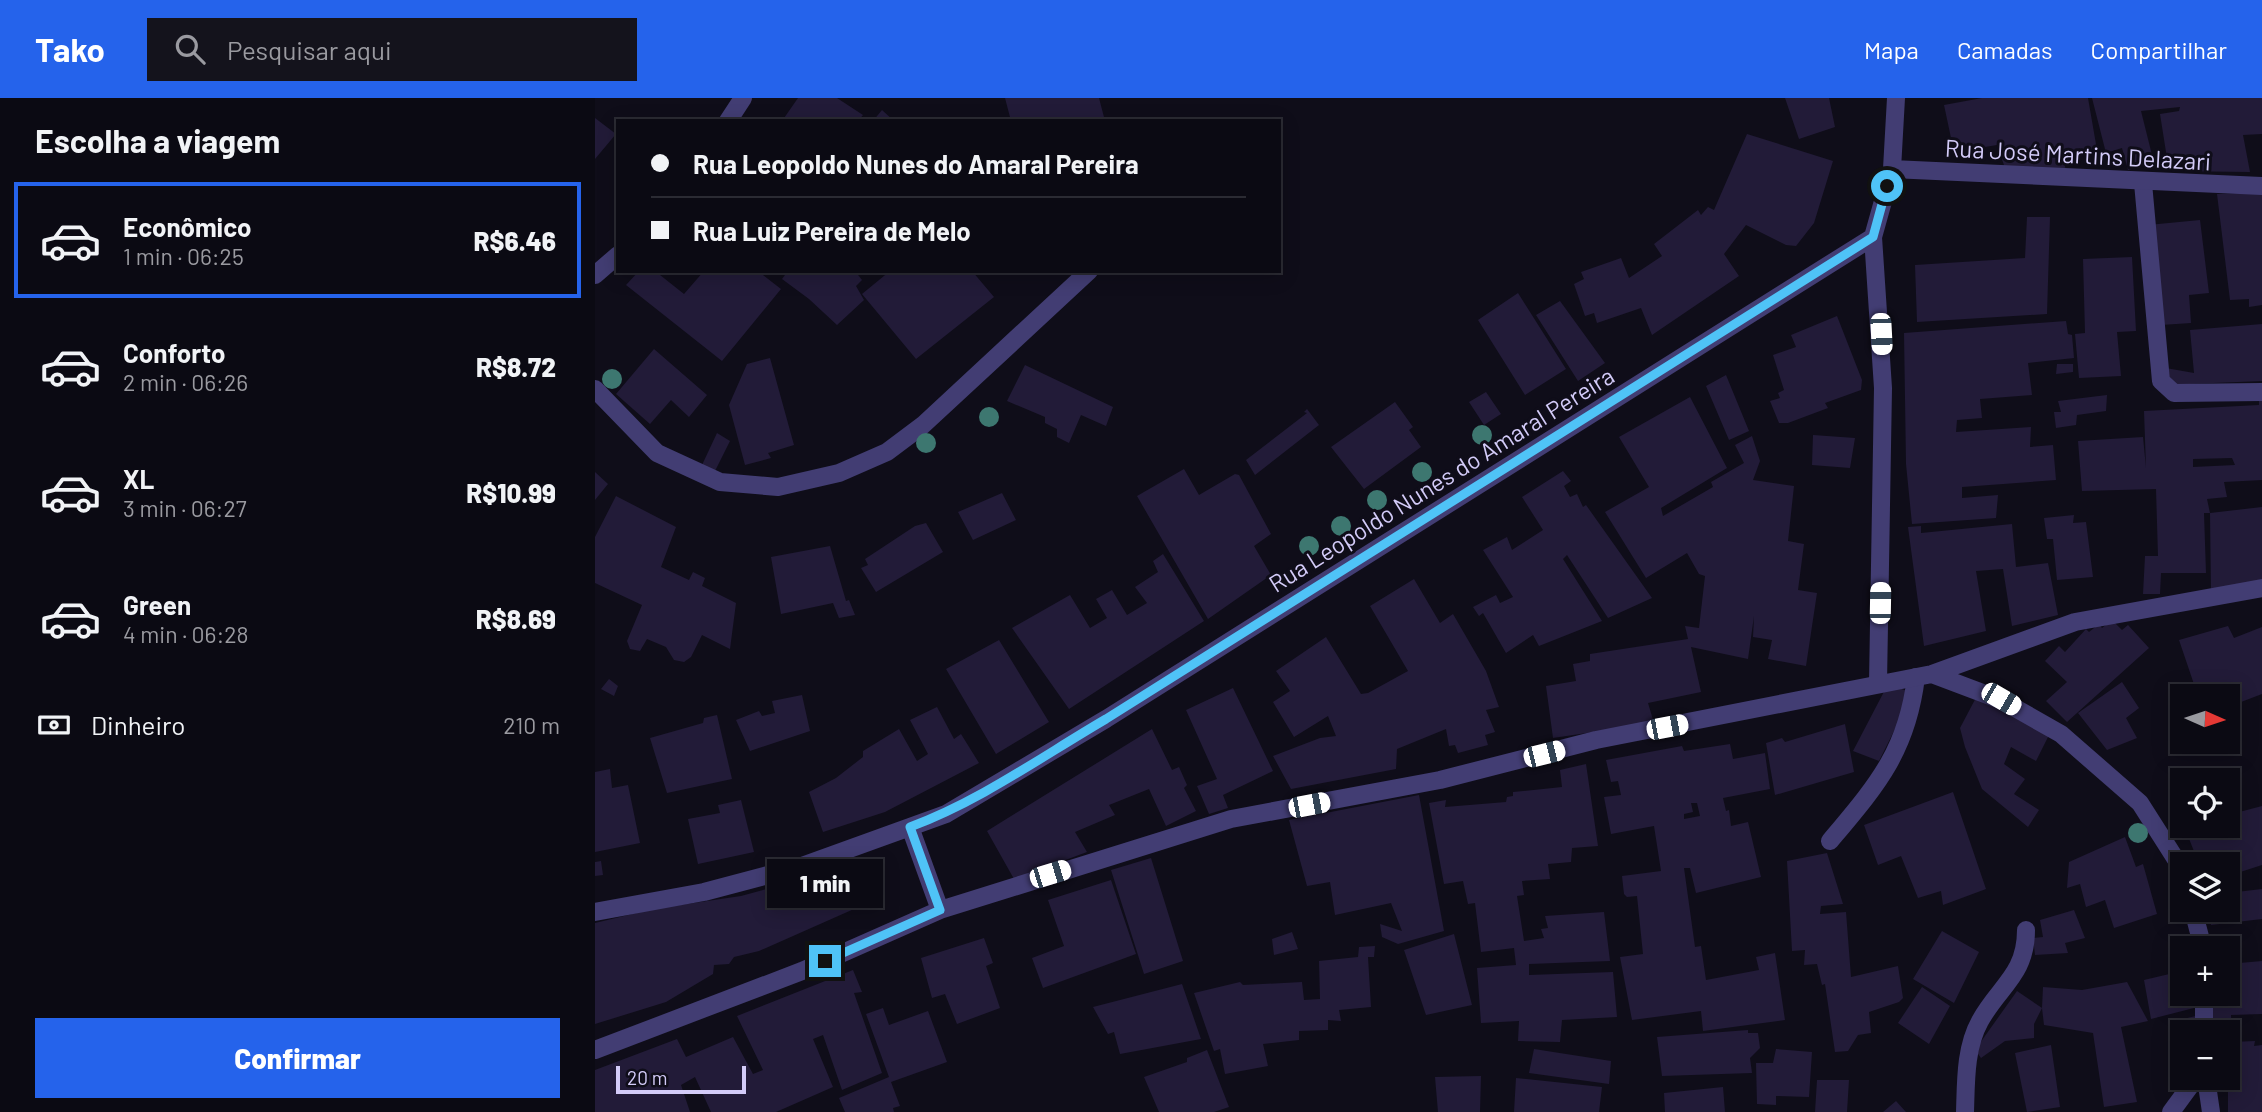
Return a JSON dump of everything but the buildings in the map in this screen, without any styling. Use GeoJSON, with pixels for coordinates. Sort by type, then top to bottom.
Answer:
{"type":"FeatureCollection","features":[{"type":"Feature","properties":{"kind":"street"},"geometry":{"type":"LineString","coordinates":[[729,119],[743,98]]}},
{"type":"Feature","properties":{"kind":"street"},"geometry":{"type":"LineString","coordinates":[[1878,683],[1883,388],[1873,237],[1892,169],[1896,98]]}},
{"type":"Feature","properties":{"kind":"street","name":"Rua José Martins Delazari"},"geometry":{"type":"LineString","coordinates":[[1892,169],[2143,183],[2262,186]]}},
{"type":"Feature","properties":{"kind":"street"},"geometry":{"type":"LineString","coordinates":[[2143,183],[2161,381],[2174,393],[2262,392]]}},
{"type":"Feature","properties":{"kind":"street","name":"Rua Leopoldo Nunes do Amaral Pereira"},"geometry":{"type":"LineString","coordinates":[[595,912],[705,892],[802,866],[946,814],[1106,719],[1873,237]]}},
{"type":"Feature","properties":{"kind":"street"},"geometry":{"type":"LineString","coordinates":[[595,275],[616,257]]}},
{"type":"Feature","properties":{"kind":"street"},"geometry":{"type":"LineString","coordinates":[[595,389],[657,453],[720,482],[778,487],[839,473],[887,452],[923,425],[1087,273]]}},
{"type":"Feature","properties":{"kind":"street"},"geometry":{"type":"LineString","coordinates":[[595,1050],[802,971],[940,910],[1231,819],[1440,780],[1596,740],[1924,676],[2075,622],[2262,588]]}},
{"type":"Feature","properties":{"kind":"street"},"geometry":{"type":"LineString","coordinates":[[1830,841],[1881,778],[1893,757],[1924,676]]}},
{"type":"Feature","properties":{"kind":"street"},"geometry":{"type":"LineString","coordinates":[[1924,676],[2001,699],[2061,734],[2140,803],[2171,852]]}},
{"type":"Feature","properties":{"kind":"street"},"geometry":{"type":"LineString","coordinates":[[910,827],[940,910]]}},
{"type":"Feature","properties":{"kind":"street"},"geometry":{"type":"LineString","coordinates":[[1965,1112],[1969,1046],[1979,1021],[2019,967],[2026,949],[2026,930]]}},
{"type":"Feature","properties":{"kind":"street"},"geometry":{"type":"LineString","coordinates":[[2171,1112],[2187,1090]]}},
{"type":"Feature","properties":{"kind":"street"},"geometry":{"type":"LineString","coordinates":[[2208,1090],[2211,1112]]}},
{"type":"Feature","properties":{"kind":"route"},"geometry":{"type":"LineString","coordinates":[[825,961],[940,910],[910,827],[946,814],[1106,719],[1873,237],[1887,186]]}}]}
